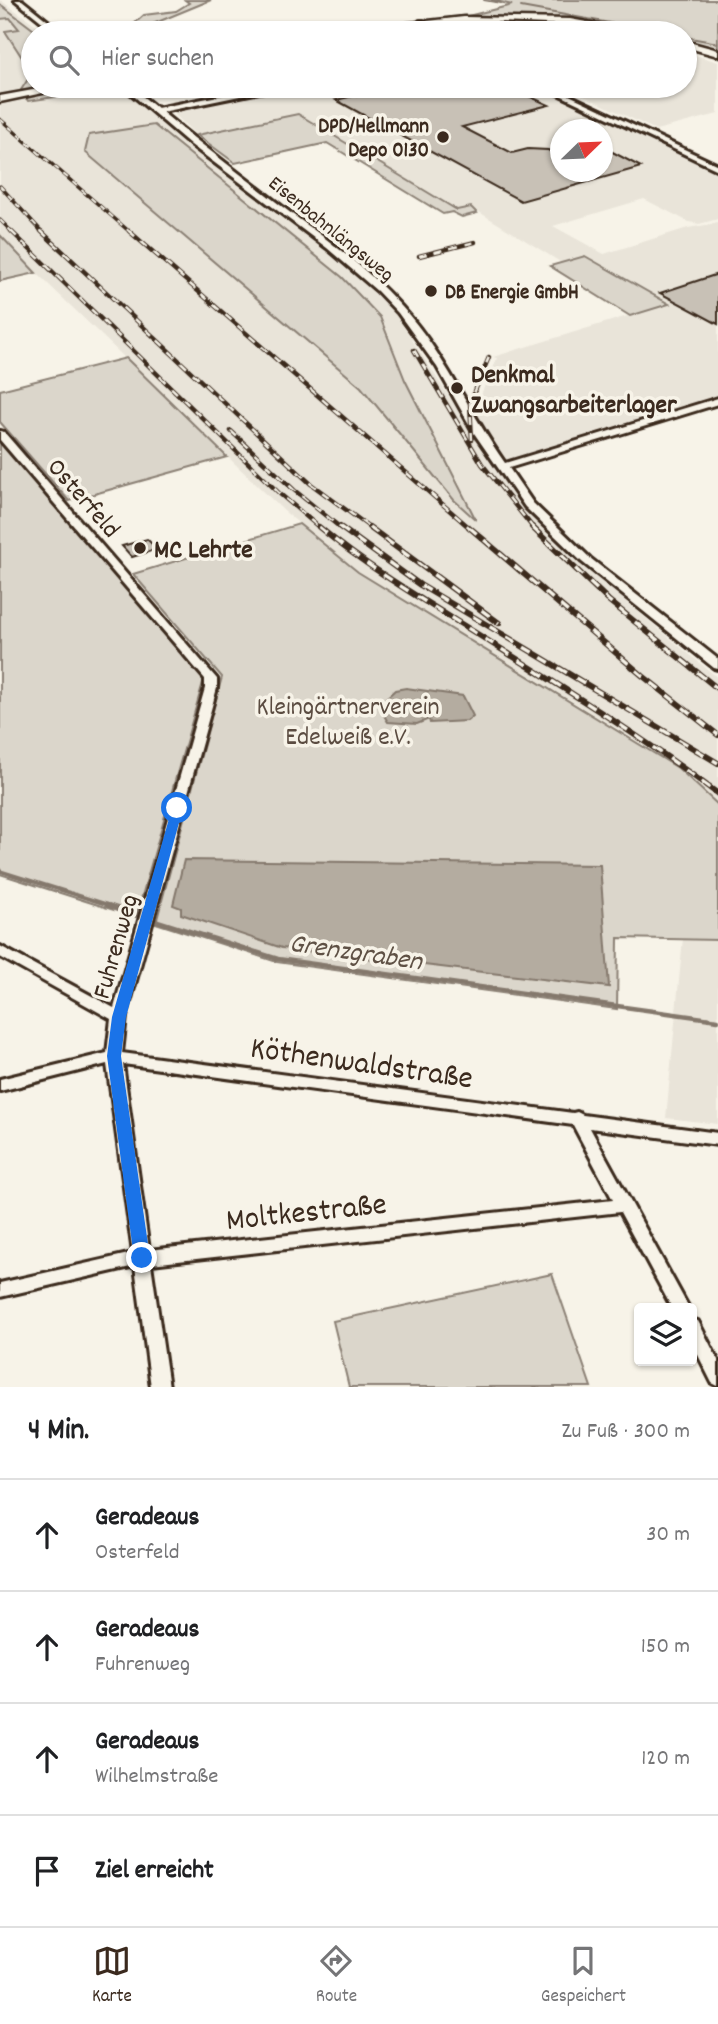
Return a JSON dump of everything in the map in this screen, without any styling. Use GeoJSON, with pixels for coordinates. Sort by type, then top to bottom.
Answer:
{"type":"FeatureCollection","features":[{"type":"Feature","properties":{"kind":"main road"},"geometry":{"type":"LineString","coordinates":[[435,21],[488,18],[558,21]]}},
{"type":"Feature","properties":{"kind":"main road"},"geometry":{"type":"LineString","coordinates":[[697,47],[718,53]]}},
{"type":"Feature","properties":{"kind":"main road"},"geometry":{"type":"LineString","coordinates":[[0,99],[21,95]]}},
{"type":"Feature","properties":{"kind":"street"},"geometry":{"type":"LineString","coordinates":[[18,0],[45,21]]}},
{"type":"Feature","properties":{"kind":"street","name":"Eisenbahnlängsweg"},"geometry":{"type":"LineString","coordinates":[[140,98],[330,246],[380,289],[401,311],[442,367],[528,505],[631,597],[718,665]]}},
{"type":"Feature","properties":{"kind":"street"},"geometry":{"type":"LineString","coordinates":[[155,111],[219,98]]}},
{"type":"Feature","properties":{"kind":"street"},"geometry":{"type":"LineString","coordinates":[[570,98],[718,168]]}},
{"type":"Feature","properties":{"kind":"street"},"geometry":{"type":"LineString","coordinates":[[502,467],[718,401]]}},
{"type":"Feature","properties":{"kind":"street","name":"Osterfeld"},"geometry":{"type":"LineString","coordinates":[[0,434],[211,679],[211,688],[166,850]]}},
{"type":"Feature","properties":{"kind":"street","name":"Fuhrenweg"},"geometry":{"type":"LineString","coordinates":[[114,1056],[119,1017],[166,850]]}},
{"type":"Feature","properties":{"kind":"street"},"geometry":{"type":"LineString","coordinates":[[0,951],[119,1017]]}},
{"type":"Feature","properties":{"kind":"street"},"geometry":{"type":"LineString","coordinates":[[114,1056],[142,1258],[150,1294],[160,1387]]}},
{"type":"Feature","properties":{"kind":"street","name":"Köthenwaldstraße"},"geometry":{"type":"LineString","coordinates":[[0,1085],[114,1056],[718,1139]]}},
{"type":"Feature","properties":{"kind":"street"},"geometry":{"type":"LineString","coordinates":[[577,1118],[622,1205],[678,1303]]}},
{"type":"Feature","properties":{"kind":"street","name":"Moltkestraße"},"geometry":{"type":"LineString","coordinates":[[0,1290],[142,1258],[622,1205]]}},
{"type":"Feature","properties":{"kind":"street"},"geometry":{"type":"LineString","coordinates":[[697,1332],[713,1352],[718,1378]]}},
{"type":"Feature","properties":{"kind":"shaded area"},"geometry":{"type":"Polygon","coordinates":[[[0,0],[31,21],[21,21],[21,98],[134,98],[362,280],[394,312],[450,398],[477,396],[474,418],[481,429],[478,417],[482,392],[497,358],[493,357],[667,304],[585,256],[562,263],[471,207],[457,211],[298,114],[196,135],[172,112],[239,98],[562,98],[606,119],[550,119],[550,182],[613,182],[613,123],[718,173],[718,219],[699,224],[689,222],[644,199],[553,226],[604,254],[688,228],[718,223],[718,406],[499,470],[526,509],[625,601],[718,678],[718,805],[679,768],[654,751],[358,572],[284,511],[0,235],[0,0]]]}},
{"type":"Feature","properties":{"kind":"shaded area"},"geometry":{"type":"Polygon","coordinates":[[[697,56],[718,62],[718,114],[656,130],[588,98],[697,98],[697,56]]]}},
{"type":"Feature","properties":{"kind":"shaded area"},"geometry":{"type":"Polygon","coordinates":[[[683,938],[718,940],[718,1124],[666,1118],[683,938]]]}},
{"type":"Feature","properties":{"kind":"green space"},"geometry":{"type":"Polygon","coordinates":[[[185,0],[211,0],[160,21],[137,21],[144,15],[176,11],[189,3],[185,0]]]}},
{"type":"Feature","properties":{"kind":"green space"},"geometry":{"type":"Polygon","coordinates":[[[491,0],[718,0],[718,52],[697,46],[697,21],[574,21],[556,18],[468,16],[512,5],[491,0]]]}},
{"type":"Feature","properties":{"kind":"green space"},"geometry":{"type":"Polygon","coordinates":[[[0,4],[22,21],[21,56],[5,31],[19,29],[10,18],[0,19],[0,4]]]}},
{"type":"Feature","properties":{"kind":"green space"},"geometry":{"type":"Polygon","coordinates":[[[26,98],[48,98],[28,101],[26,98]]]}},
{"type":"Feature","properties":{"kind":"green space"},"geometry":{"type":"Polygon","coordinates":[[[298,114],[457,210],[471,207],[477,213],[462,217],[452,212],[443,214],[327,143],[235,163],[197,135],[298,114]]]}},
{"type":"Feature","properties":{"kind":"green space"},"geometry":{"type":"Polygon","coordinates":[[[154,125],[342,277],[380,317],[405,380],[476,520],[454,500],[361,387],[85,152],[89,135],[154,125]]]}},
{"type":"Feature","properties":{"kind":"green space"},"geometry":{"type":"Polygon","coordinates":[[[0,235],[36,273],[0,281],[0,235]]]}},
{"type":"Feature","properties":{"kind":"green space"},"geometry":{"type":"Polygon","coordinates":[[[585,256],[669,304],[630,316],[550,266],[585,256]]]}},
{"type":"Feature","properties":{"kind":"green space"},"geometry":{"type":"Polygon","coordinates":[[[126,358],[227,457],[69,501],[0,422],[0,390],[126,358]]]}},
{"type":"Feature","properties":{"kind":"green space"},"geometry":{"type":"Polygon","coordinates":[[[0,442],[204,679],[136,917],[0,874],[0,442]]]}},
{"type":"Feature","properties":{"kind":"green space","name":"Kleingärtnerverein Edelweiß e.V."},"geometry":{"type":"Polygon","coordinates":[[[299,524],[358,572],[678,768],[718,805],[718,940],[618,938],[617,1009],[277,962],[156,923],[222,677],[133,574],[299,524]]]}},
{"type":"Feature","properties":{"kind":"green space"},"geometry":{"type":"Polygon","coordinates":[[[552,1274],[591,1387],[349,1387],[333,1321],[552,1274]]]}},
{"type":"Feature","properties":{"kind":"water"},"geometry":{"type":"Polygon","coordinates":[[[406,688],[463,696],[473,716],[467,721],[430,723],[429,719],[417,724],[388,722],[382,712],[384,700],[395,690],[406,688]]]}},
{"type":"Feature","properties":{"kind":"water"},"geometry":{"type":"Polygon","coordinates":[[[184,860],[600,865],[609,987],[282,948],[181,914],[181,908],[173,905],[184,860]]]}},
{"type":"Feature","properties":{"kind":"building","name":"DPD/Hellmann Depo 0130"},"geometry":{"type":"Polygon","coordinates":[[[533,98],[549,105],[462,127],[512,153],[528,149],[550,151],[550,182],[588,182],[521,201],[336,100],[533,98]]]}},
{"type":"Feature","properties":{"kind":"building","name":"DPD/Hellmann Depo 0130"},"geometry":{"type":"Polygon","coordinates":[[[613,152],[641,167],[613,175],[613,152]]]}},
{"type":"Feature","properties":{"kind":"building"},"geometry":{"type":"Polygon","coordinates":[[[718,274],[718,324],[660,293],[718,274]]]}},
{"type":"Feature","properties":{"kind":"building","name":"MC Lehrte"},"geometry":{"type":"Polygon","coordinates":[[[147,539],[157,549],[132,557],[122,546],[147,539]]]}},
{"type":"Feature","properties":{"kind":"waterway"},"geometry":{"type":"LineString","coordinates":[[484,0],[501,3]]}},
{"type":"Feature","properties":{"kind":"waterway"},"geometry":{"type":"LineString","coordinates":[[521,7],[599,21]]}},
{"type":"Feature","properties":{"kind":"waterway"},"geometry":{"type":"LineString","coordinates":[[697,39],[718,43]]}},
{"type":"Feature","properties":{"kind":"waterway","name":"Grenzgraben"},"geometry":{"type":"LineString","coordinates":[[0,871],[112,906]]}},
{"type":"Feature","properties":{"kind":"waterway","name":"Grenzgraben"},"geometry":{"type":"LineString","coordinates":[[107,905],[278,959],[718,1020]]}},
{"type":"Feature","properties":{"kind":"railway"},"geometry":{"type":"LineString","coordinates":[[0,119],[131,233]]}},
{"type":"Feature","properties":{"kind":"railway"},"geometry":{"type":"LineString","coordinates":[[0,186],[42,232]]}},
{"type":"Feature","properties":{"kind":"railway"},"geometry":{"type":"LineString","coordinates":[[0,220],[11,231]]}},
{"type":"Feature","properties":{"kind":"railway"},"geometry":{"type":"LineString","coordinates":[[11,231],[280,494],[321,529]]}},
{"type":"Feature","properties":{"kind":"railway"},"geometry":{"type":"LineString","coordinates":[[129,231],[471,529]]}},
{"type":"Feature","properties":{"kind":"railway"},"geometry":{"type":"LineString","coordinates":[[42,232],[311,484],[372,529]]}},
{"type":"Feature","properties":{"kind":"railway"},"geometry":{"type":"LineString","coordinates":[[419,256],[475,242]]}},
{"type":"Feature","properties":{"kind":"railway"},"geometry":{"type":"LineString","coordinates":[[414,350],[482,464],[534,529]]}},
{"type":"Feature","properties":{"kind":"railway"},"geometry":{"type":"LineString","coordinates":[[472,440],[470,403],[489,357]]}},
{"type":"Feature","properties":{"kind":"railway"},"geometry":{"type":"LineString","coordinates":[[231,431],[294,490],[342,529]]}},
{"type":"Feature","properties":{"kind":"railway"},"geometry":{"type":"LineString","coordinates":[[319,527],[356,556],[598,710],[718,794]]}},
{"type":"Feature","properties":{"kind":"railway"},"geometry":{"type":"LineString","coordinates":[[340,527],[420,585],[718,763]]}},
{"type":"Feature","properties":{"kind":"railway"},"geometry":{"type":"LineString","coordinates":[[369,527],[499,623]]}},
{"type":"Feature","properties":{"kind":"railway"},"geometry":{"type":"LineString","coordinates":[[469,527],[643,676],[718,735]]}},
{"type":"Feature","properties":{"kind":"railway"},"geometry":{"type":"LineString","coordinates":[[534,529],[608,600],[718,689]]}},
{"type":"Feature","properties":{"kind":"place","name":"DPD/Hellmann Depo 0130"},"geometry":{"type":"Point","coordinates":[443,137]}},
{"type":"Feature","properties":{"kind":"place","name":"DB Energie GmbH"},"geometry":{"type":"Point","coordinates":[431,291]}},
{"type":"Feature","properties":{"kind":"place","name":"Denkmal Zwangsarbeiterlager"},"geometry":{"type":"Point","coordinates":[457,388]}},
{"type":"Feature","properties":{"kind":"place","name":"MC Lehrte"},"geometry":{"type":"Point","coordinates":[140,548]}},
{"type":"Feature","properties":{"kind":"route"},"geometry":{"type":"LineString","coordinates":[[142,1258],[114,1056],[119,1017],[177,808]]}}]}
